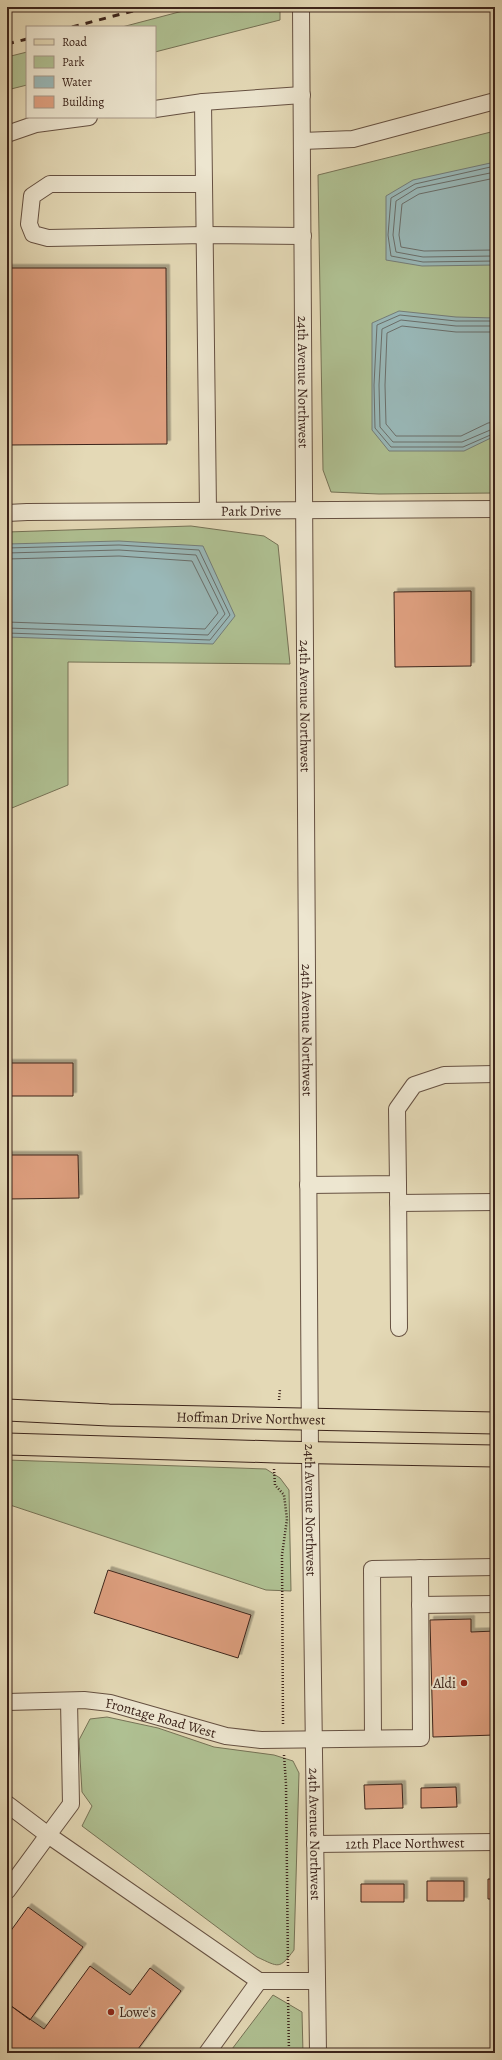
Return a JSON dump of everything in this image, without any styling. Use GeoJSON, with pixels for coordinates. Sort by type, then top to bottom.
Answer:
{"type":"FeatureCollection","features":[{"type":"Feature","properties":{"kind":"main road","name":"Hoffman Drive Northwest"},"geometry":{"type":"LineString","coordinates":[[7,1410],[109,1415],[495,1423]]}},
{"type":"Feature","properties":{"kind":"main road"},"geometry":{"type":"LineString","coordinates":[[7,1444],[310,1453],[495,1456]]}},
{"type":"Feature","properties":{"kind":"street","name":"24th Avenue Northwest"},"geometry":{"type":"LineString","coordinates":[[301,7],[310,1453],[318,2053]]}},
{"type":"Feature","properties":{"kind":"street"},"geometry":{"type":"LineString","coordinates":[[156,109],[203,102],[302,95]]}},
{"type":"Feature","properties":{"kind":"street"},"geometry":{"type":"LineString","coordinates":[[302,141],[352,139],[495,101]]}},
{"type":"Feature","properties":{"kind":"street"},"geometry":{"type":"LineString","coordinates":[[203,102],[208,510]]}},
{"type":"Feature","properties":{"kind":"street"},"geometry":{"type":"LineString","coordinates":[[7,134],[36,124],[81,118]]}},
{"type":"Feature","properties":{"kind":"street"},"geometry":{"type":"LineString","coordinates":[[204,184],[50,184],[32,196],[29,224],[34,234],[48,238],[205,235],[303,236]]}},
{"type":"Feature","properties":{"kind":"street","name":"Park Drive"},"geometry":{"type":"LineString","coordinates":[[7,514],[208,510],[495,509]]}},
{"type":"Feature","properties":{"kind":"street"},"geometry":{"type":"LineString","coordinates":[[399,1328],[397,1109],[414,1085],[444,1075],[495,1074]]}},
{"type":"Feature","properties":{"kind":"street"},"geometry":{"type":"LineString","coordinates":[[308,1185],[398,1184]]}},
{"type":"Feature","properties":{"kind":"street"},"geometry":{"type":"LineString","coordinates":[[398,1203],[495,1202]]}},
{"type":"Feature","properties":{"kind":"street"},"geometry":{"type":"LineString","coordinates":[[373,1738],[372,1568],[495,1568]]}},
{"type":"Feature","properties":{"kind":"street"},"geometry":{"type":"LineString","coordinates":[[420,1568],[420,1605],[495,1604]]}},
{"type":"Feature","properties":{"kind":"street","name":"Frontage Road West"},"geometry":{"type":"LineString","coordinates":[[7,1702],[99,1702],[128,1707],[232,1737],[261,1740],[422,1738],[420,1605]]}},
{"type":"Feature","properties":{"kind":"street"},"geometry":{"type":"LineString","coordinates":[[7,1891],[71,1804],[69,1701]]}},
{"type":"Feature","properties":{"kind":"street"},"geometry":{"type":"LineString","coordinates":[[7,1804],[48,1835],[259,1981],[317,1981]]}},
{"type":"Feature","properties":{"kind":"street","name":"12th Place Northwest"},"geometry":{"type":"LineString","coordinates":[[315,1844],[495,1842]]}},
{"type":"Feature","properties":{"kind":"street"},"geometry":{"type":"LineString","coordinates":[[207,2053],[259,1981]]}},
{"type":"Feature","properties":{"kind":"path"},"geometry":{"type":"LineString","coordinates":[[277,1419],[280,1388]]}},
{"type":"Feature","properties":{"kind":"path"},"geometry":{"type":"LineString","coordinates":[[276,1452],[274,1474],[275,1485],[284,1495],[287,1519],[282,1555],[284,1683],[283,1740],[286,1784],[289,2053]]}},
{"type":"Feature","properties":{"kind":"green space"},"geometry":{"type":"Polygon","coordinates":[[[198,7],[280,7],[280,20],[156,52],[156,26],[126,26],[198,7]]]}},
{"type":"Feature","properties":{"kind":"green space"},"geometry":{"type":"Polygon","coordinates":[[[26,52],[26,85],[7,90],[7,57],[26,52]]]}},
{"type":"Feature","properties":{"kind":"green space"},"geometry":{"type":"Polygon","coordinates":[[[495,131],[495,493],[379,494],[331,492],[323,470],[318,175],[495,131]]]}},
{"type":"Feature","properties":{"kind":"green space"},"geometry":{"type":"Polygon","coordinates":[[[191,526],[264,536],[278,545],[290,664],[68,662],[68,785],[7,810],[7,532],[191,526]]]}},
{"type":"Feature","properties":{"kind":"green space"},"geometry":{"type":"Polygon","coordinates":[[[7,1460],[266,1469],[280,1478],[289,1490],[291,1591],[266,1590],[7,1504],[7,1460]]]}},
{"type":"Feature","properties":{"kind":"green space"},"geometry":{"type":"Polygon","coordinates":[[[107,1717],[158,1728],[214,1747],[274,1755],[293,1761],[299,1773],[294,1950],[282,1964],[278,1965],[270,1963],[257,1957],[82,1826],[92,1806],[82,1792],[79,1740],[90,1719],[107,1717]]]}},
{"type":"Feature","properties":{"kind":"green space"},"geometry":{"type":"Polygon","coordinates":[[[273,1995],[302,2012],[303,2053],[229,2053],[273,1995]]]}},
{"type":"Feature","properties":{"kind":"water"},"geometry":{"type":"Polygon","coordinates":[[[495,162],[495,265],[422,266],[386,260],[386,196],[413,180],[495,162]]]}},
{"type":"Feature","properties":{"kind":"water"},"geometry":{"type":"Polygon","coordinates":[[[399,311],[456,317],[495,318],[495,436],[464,451],[389,451],[372,430],[372,323],[399,311]]]}},
{"type":"Feature","properties":{"kind":"water"},"geometry":{"type":"Polygon","coordinates":[[[119,541],[203,546],[235,616],[213,644],[7,637],[7,544],[119,541]]]}},
{"type":"Feature","properties":{"kind":"building"},"geometry":{"type":"Polygon","coordinates":[[[7,268],[166,268],[167,444],[7,445],[7,268]]]}},
{"type":"Feature","properties":{"kind":"building"},"geometry":{"type":"Polygon","coordinates":[[[471,591],[471,666],[395,667],[394,592],[471,591]]]}},
{"type":"Feature","properties":{"kind":"building"},"geometry":{"type":"Polygon","coordinates":[[[7,1063],[73,1063],[73,1096],[7,1096],[7,1063]]]}},
{"type":"Feature","properties":{"kind":"building"},"geometry":{"type":"Polygon","coordinates":[[[7,1155],[78,1155],[79,1198],[7,1199],[7,1155]]]}},
{"type":"Feature","properties":{"kind":"building"},"geometry":{"type":"Polygon","coordinates":[[[108,1570],[251,1615],[238,1658],[94,1613],[108,1570]]]}},
{"type":"Feature","properties":{"kind":"building","name":"Aldi"},"geometry":{"type":"Polygon","coordinates":[[[471,1619],[471,1632],[495,1631],[495,1735],[433,1737],[430,1620],[471,1619]]]}},
{"type":"Feature","properties":{"kind":"building"},"geometry":{"type":"Polygon","coordinates":[[[402,1784],[403,1808],[365,1809],[364,1785],[402,1784]]]}},
{"type":"Feature","properties":{"kind":"building"},"geometry":{"type":"Polygon","coordinates":[[[456,1787],[457,1807],[421,1808],[421,1788],[456,1787]]]}},
{"type":"Feature","properties":{"kind":"building"},"geometry":{"type":"Polygon","coordinates":[[[488,1879],[495,1879],[495,1899],[488,1899],[488,1879]]]}},
{"type":"Feature","properties":{"kind":"building"},"geometry":{"type":"Polygon","coordinates":[[[427,1881],[464,1881],[464,1901],[427,1901],[427,1881]]]}},
{"type":"Feature","properties":{"kind":"building"},"geometry":{"type":"Polygon","coordinates":[[[361,1884],[404,1884],[404,1902],[361,1902],[361,1884]]]}},
{"type":"Feature","properties":{"kind":"building"},"geometry":{"type":"Polygon","coordinates":[[[28,1907],[83,1947],[30,2020],[7,2003],[7,1936],[28,1907]]]}},
{"type":"Feature","properties":{"kind":"building","name":"Lowe's"},"geometry":{"type":"Polygon","coordinates":[[[90,1966],[130,1995],[150,1968],[181,1991],[135,2053],[7,2053],[7,2003],[44,2029],[90,1966]]]}},
{"type":"Feature","properties":{"kind":"railway"},"geometry":{"type":"LineString","coordinates":[[76,26],[148,7]]}},
{"type":"Feature","properties":{"kind":"railway"},"geometry":{"type":"LineString","coordinates":[[7,44],[26,39]]}},
{"type":"Feature","properties":{"kind":"place","name":"Aldi"},"geometry":{"type":"Point","coordinates":[464,1683]}},
{"type":"Feature","properties":{"kind":"place","name":"Lowe's"},"geometry":{"type":"Point","coordinates":[111,2012]}}]}
